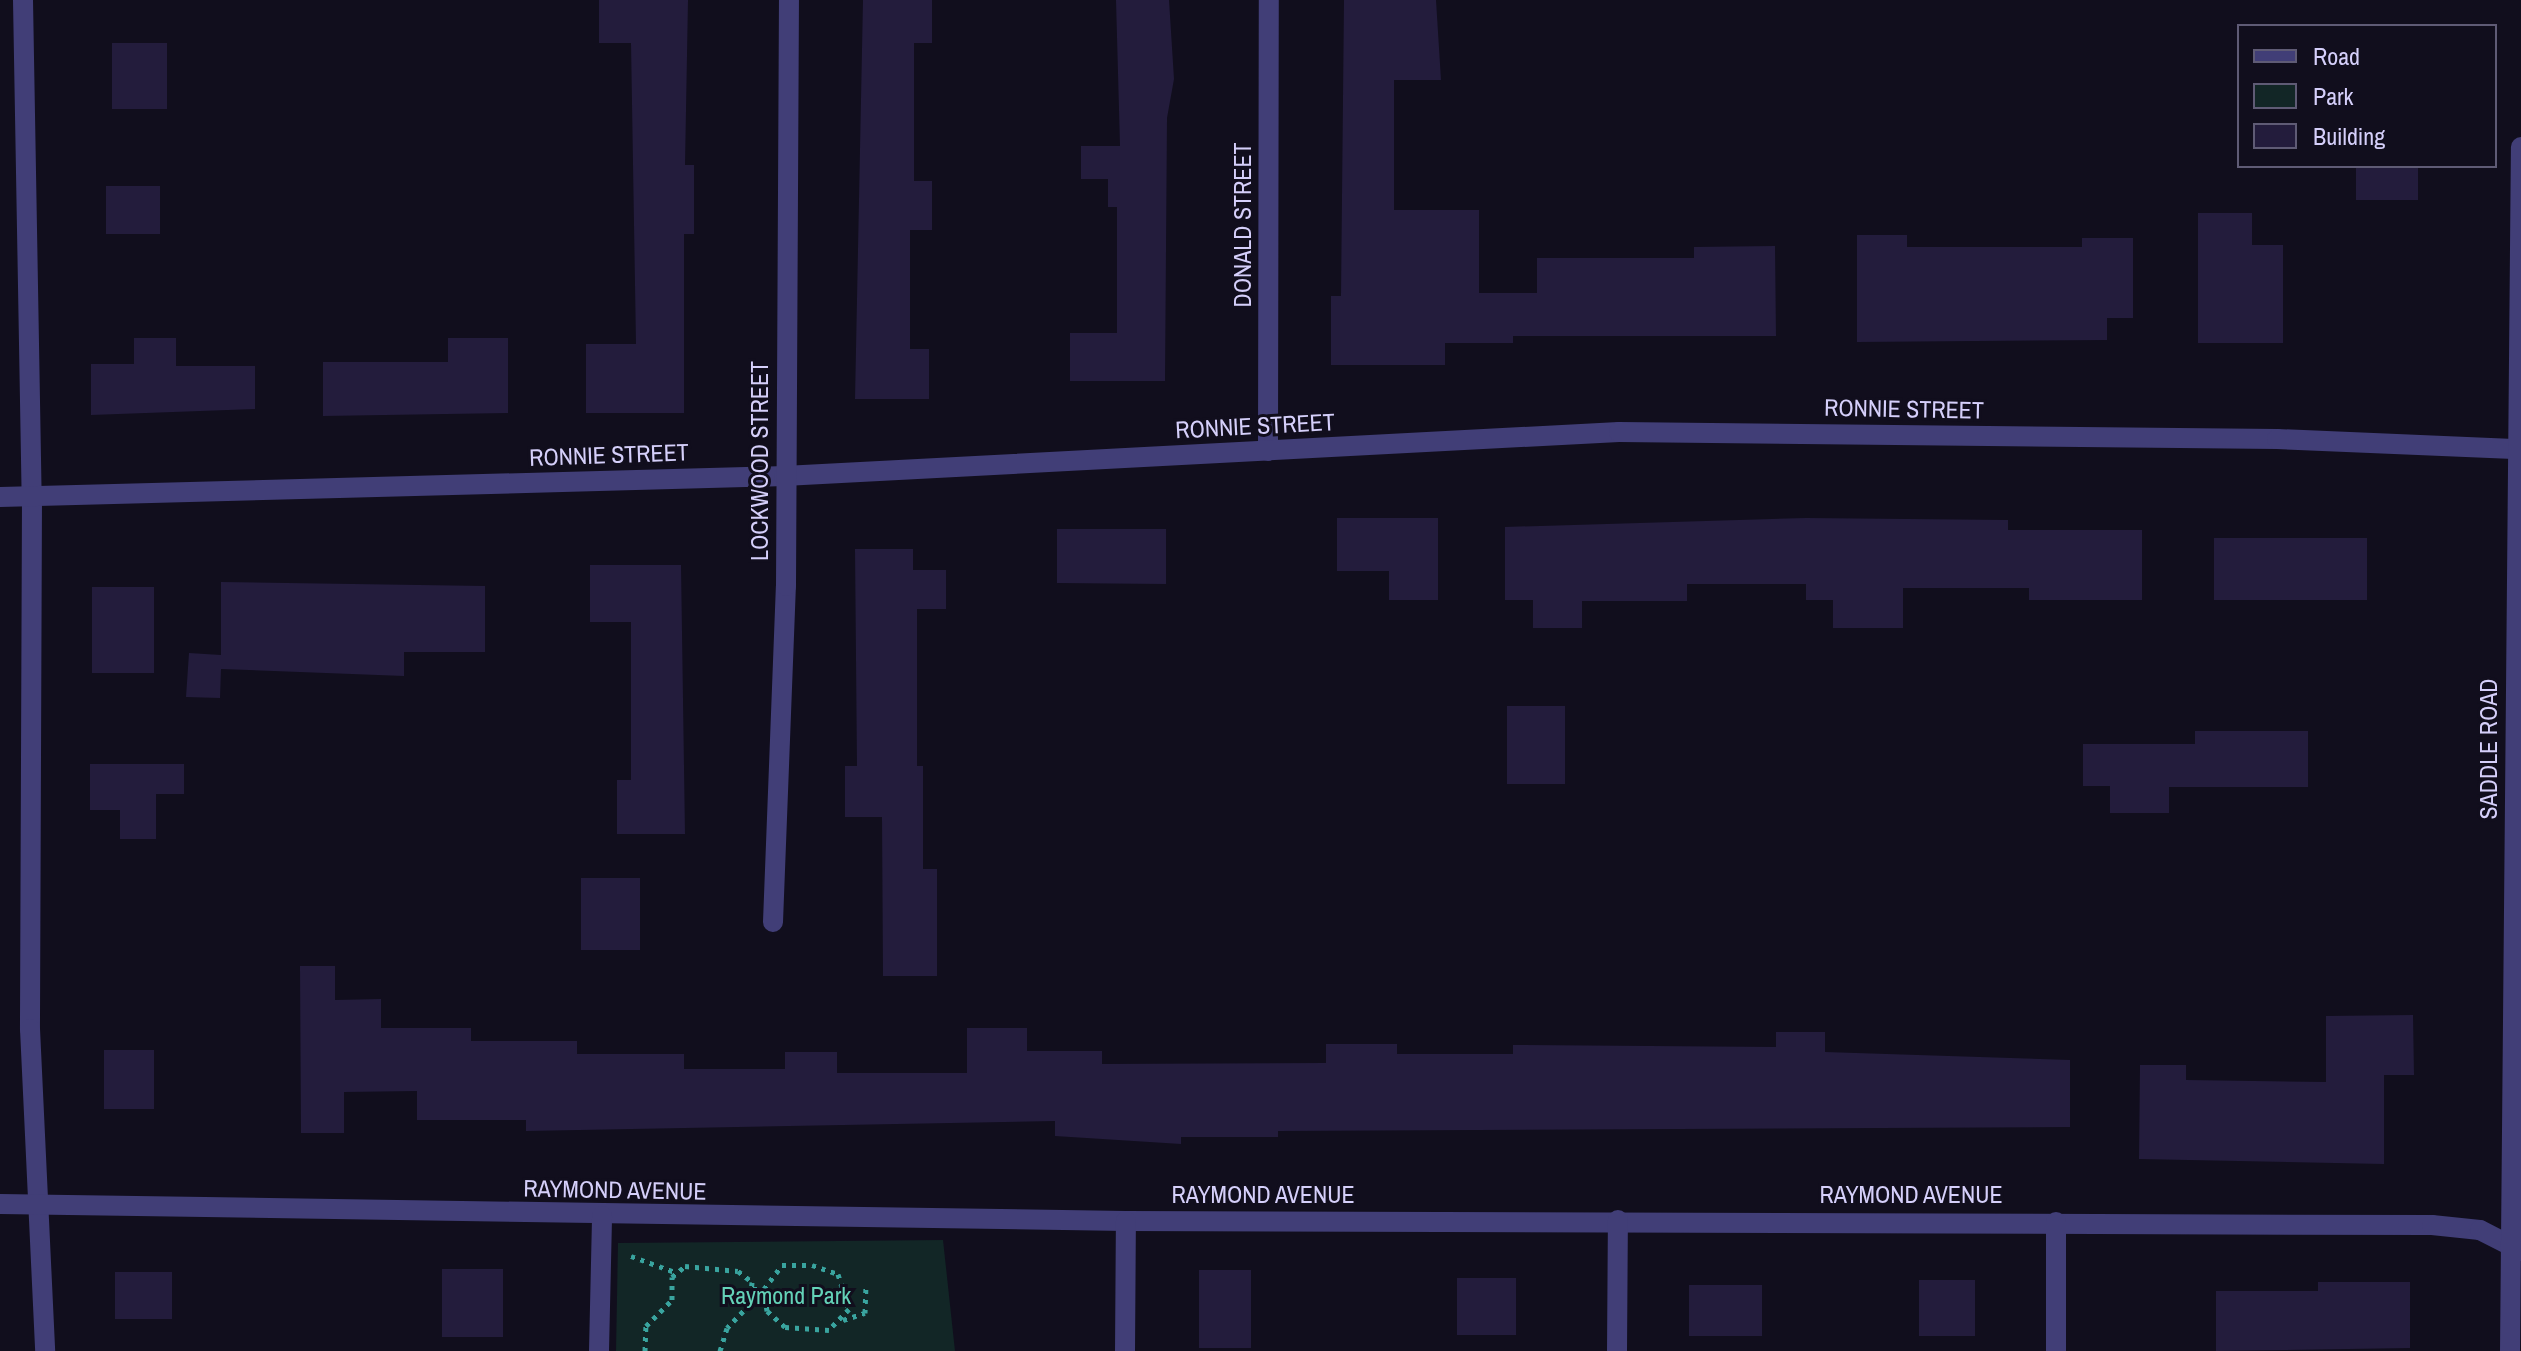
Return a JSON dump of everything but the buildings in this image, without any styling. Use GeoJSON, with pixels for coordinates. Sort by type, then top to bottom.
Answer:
{"type":"FeatureCollection","features":[{"type":"Feature","properties":{"kind":"street"},"geometry":{"type":"LineString","coordinates":[[23,0],[32,497],[35,1203],[45,1351]]}},
{"type":"Feature","properties":{"kind":"street","name":"LOCKWOOD STREET"},"geometry":{"type":"LineString","coordinates":[[773,922],[784,476],[789,0]]}},
{"type":"Feature","properties":{"kind":"street","name":"DONALD STREET"},"geometry":{"type":"LineString","coordinates":[[1268,451],[1269,0]]}},
{"type":"Feature","properties":{"kind":"street","name":"SADDLE ROAD"},"geometry":{"type":"LineString","coordinates":[[2510,1351],[2516,1247],[2514,449],[2521,147]]}},
{"type":"Feature","properties":{"kind":"street","name":"RONNIE STREET"},"geometry":{"type":"LineString","coordinates":[[0,497],[784,476],[1619,432],[2277,439],[2514,449]]}},
{"type":"Feature","properties":{"kind":"street","name":"RAYMOND AVENUE"},"geometry":{"type":"LineString","coordinates":[[0,1204],[602,1216],[1126,1221],[1618,1220],[2432,1225],[2480,1230],[2516,1247]]}},
{"type":"Feature","properties":{"kind":"street"},"geometry":{"type":"LineString","coordinates":[[599,1351],[602,1216]]}},
{"type":"Feature","properties":{"kind":"street"},"geometry":{"type":"LineString","coordinates":[[1617,1351],[1618,1220]]}},
{"type":"Feature","properties":{"kind":"street"},"geometry":{"type":"LineString","coordinates":[[1125,1351],[1126,1221]]}},
{"type":"Feature","properties":{"kind":"street"},"geometry":{"type":"LineString","coordinates":[[2056,1222],[2056,1351]]}},
{"type":"Feature","properties":{"kind":"path"},"geometry":{"type":"LineString","coordinates":[[601,1249],[626,1250],[675,1272]]}},
{"type":"Feature","properties":{"kind":"path"},"geometry":{"type":"LineString","coordinates":[[843,1320],[849,1292],[832,1271],[782,1265],[764,1289],[767,1311],[785,1327],[824,1331],[843,1320],[865,1313],[866,1287]]}},
{"type":"Feature","properties":{"kind":"path"},"geometry":{"type":"LineString","coordinates":[[675,1272],[685,1266],[738,1271],[753,1289]]}},
{"type":"Feature","properties":{"kind":"path"},"geometry":{"type":"LineString","coordinates":[[645,1351],[646,1326],[672,1300],[675,1272]]}},
{"type":"Feature","properties":{"kind":"path"},"geometry":{"type":"LineString","coordinates":[[753,1289],[764,1289]]}},
{"type":"Feature","properties":{"kind":"path"},"geometry":{"type":"LineString","coordinates":[[720,1351],[753,1289]]}},
{"type":"Feature","properties":{"kind":"green space","name":"Raymond Park"},"geometry":{"type":"Polygon","coordinates":[[[943,1240],[955,1351],[616,1351],[618,1243],[943,1240]]]}}]}
